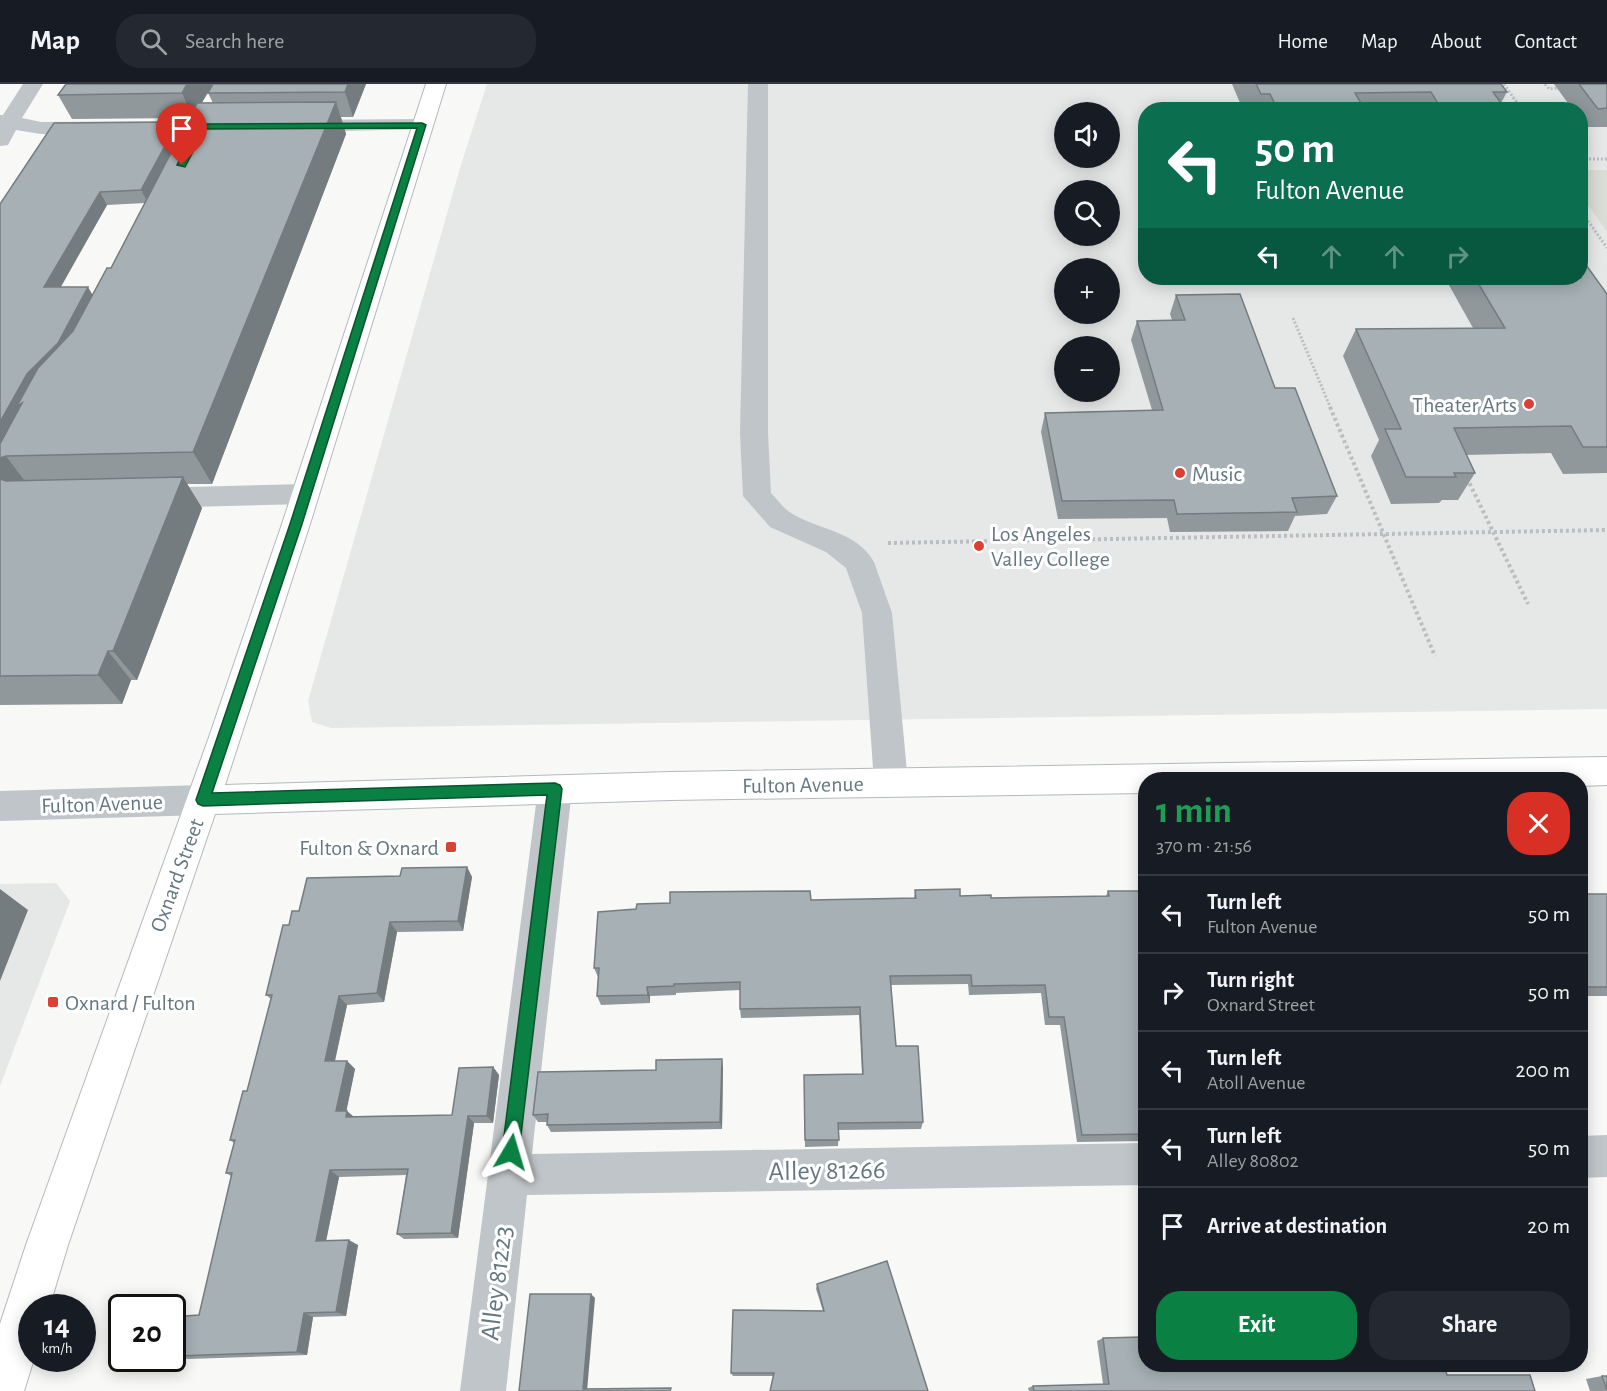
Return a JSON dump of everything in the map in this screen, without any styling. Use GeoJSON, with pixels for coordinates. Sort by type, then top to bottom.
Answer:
{"type":"FeatureCollection","features":[{"type":"Feature","properties":{"kind":"main road","name":"Oxnard Street"},"geometry":{"type":"LineString","coordinates":[[1,1391],[47,1245],[203,800],[305,494],[436,84]]}},
{"type":"Feature","properties":{"kind":"main road","name":"Fulton Avenue"},"geometry":{"type":"LineString","coordinates":[[1542,772],[1607,771]]}},
{"type":"Feature","properties":{"kind":"main road","name":"Fulton Avenue"},"geometry":{"type":"LineString","coordinates":[[203,800],[555,789],[1138,778]]}},
{"type":"Feature","properties":{"kind":"street"},"geometry":{"type":"LineString","coordinates":[[3,128],[33,84]]}},
{"type":"Feature","properties":{"kind":"street"},"geometry":{"type":"LineString","coordinates":[[758,84],[754,433],[757,496],[780,520],[836,544],[859,562],[877,613],[891,782]]}},
{"type":"Feature","properties":{"kind":"street"},"geometry":{"type":"LineString","coordinates":[[282,126],[422,125]]}},
{"type":"Feature","properties":{"kind":"street"},"geometry":{"type":"LineString","coordinates":[[3,128],[248,126]]}},
{"type":"Feature","properties":{"kind":"street"},"geometry":{"type":"LineString","coordinates":[[123,498],[305,494]]}},
{"type":"Feature","properties":{"kind":"street","name":"Alley 81223"},"geometry":{"type":"LineString","coordinates":[[483,1391],[555,789]]}},
{"type":"Feature","properties":{"kind":"street","name":"Fulton Avenue"},"geometry":{"type":"LineString","coordinates":[[0,806],[203,800]]}},
{"type":"Feature","properties":{"kind":"street"},"geometry":{"type":"LineString","coordinates":[[1588,1157],[1607,1156]]}},
{"type":"Feature","properties":{"kind":"street","name":"Alley 81266"},"geometry":{"type":"LineString","coordinates":[[508,1175],[1138,1164]]}},
{"type":"Feature","properties":{"kind":"path"},"geometry":{"type":"LineString","coordinates":[[1504,84],[1516,102]]}},
{"type":"Feature","properties":{"kind":"path"},"geometry":{"type":"LineString","coordinates":[[1545,84],[1549,89],[1558,88]]}},
{"type":"Feature","properties":{"kind":"path"},"geometry":{"type":"LineString","coordinates":[[1588,159],[1607,159]]}},
{"type":"Feature","properties":{"kind":"path"},"geometry":{"type":"LineString","coordinates":[[1588,221],[1607,248]]}},
{"type":"Feature","properties":{"kind":"path"},"geometry":{"type":"LineString","coordinates":[[1293,318],[1435,656]]}},
{"type":"Feature","properties":{"kind":"path"},"geometry":{"type":"LineString","coordinates":[[1462,469],[1528,604]]}},
{"type":"Feature","properties":{"kind":"path"},"geometry":{"type":"LineString","coordinates":[[836,544],[1607,530]]}},
{"type":"Feature","properties":{"kind":"shaded area","name":"Los Angeles Valley College"},"geometry":{"type":"Polygon","coordinates":[[[487,84],[1607,84],[1607,709],[331,728],[312,722],[308,701],[460,168],[487,84]]]}},
{"type":"Feature","properties":{"kind":"shaded area"},"geometry":{"type":"Polygon","coordinates":[[[1588,170],[1607,170],[1607,232],[1588,205],[1588,170]]]}},
{"type":"Feature","properties":{"kind":"shaded area"},"geometry":{"type":"Polygon","coordinates":[[[56,883],[70,901],[0,1086],[0,884],[56,883]]]}},
{"type":"Feature","properties":{"kind":"building"},"geometry":{"type":"Polygon","coordinates":[[[66,84],[187,84],[182,93],[58,95],[66,84]]]}},
{"type":"Feature","properties":{"kind":"building"},"geometry":{"type":"Polygon","coordinates":[[[213,84],[348,84],[345,92],[208,93],[213,84]]]}},
{"type":"Feature","properties":{"kind":"building"},"geometry":{"type":"Polygon","coordinates":[[[1256,84],[1501,84],[1507,92],[1493,92],[1500,102],[1437,102],[1431,92],[1355,93],[1360,102],[1274,102],[1270,94],[1261,94],[1256,84]]]}},
{"type":"Feature","properties":{"kind":"building"},"geometry":{"type":"Polygon","coordinates":[[[1579,84],[1607,84],[1607,108],[1598,109],[1579,84]]]}},
{"type":"Feature","properties":{"kind":"building"},"geometry":{"type":"Polygon","coordinates":[[[336,102],[193,452],[6,456],[0,458],[0,444],[38,368],[73,331],[107,268],[111,268],[197,103],[336,102]]]}},
{"type":"Feature","properties":{"kind":"building"},"geometry":{"type":"Polygon","coordinates":[[[178,122],[141,190],[100,192],[44,287],[88,287],[58,343],[27,374],[0,422],[0,204],[54,123],[178,122]]]}},
{"type":"Feature","properties":{"kind":"building","name":"Theater Arts"},"geometry":{"type":"Polygon","coordinates":[[[1588,268],[1607,294],[1607,447],[1583,447],[1571,426],[1454,428],[1475,473],[1454,473],[1456,477],[1406,477],[1385,429],[1401,429],[1356,329],[1505,328],[1479,285],[1588,285],[1588,268]]]}},
{"type":"Feature","properties":{"kind":"building","name":"Music"},"geometry":{"type":"Polygon","coordinates":[[[1240,294],[1275,388],[1295,388],[1337,496],[1292,498],[1297,512],[1177,514],[1174,500],[1062,501],[1045,413],[1163,410],[1137,321],[1185,320],[1176,295],[1240,294]]]}},
{"type":"Feature","properties":{"kind":"building"},"geometry":{"type":"Polygon","coordinates":[[[183,477],[113,651],[108,651],[98,675],[0,676],[0,479],[6,481],[183,477]]]}},
{"type":"Feature","properties":{"kind":"building"},"geometry":{"type":"Polygon","coordinates":[[[467,867],[458,921],[390,922],[377,993],[339,996],[325,1061],[347,1061],[336,1111],[347,1111],[346,1117],[452,1115],[459,1068],[493,1067],[487,1116],[468,1116],[451,1233],[397,1234],[408,1169],[330,1170],[316,1241],[349,1240],[336,1312],[304,1313],[297,1352],[186,1356],[186,1316],[199,1315],[232,1173],[226,1173],[235,1140],[230,1140],[243,1091],[247,1091],[272,995],[266,995],[283,925],[289,925],[292,911],[299,911],[307,878],[400,876],[402,868],[467,867]]]}},
{"type":"Feature","properties":{"kind":"building"},"geometry":{"type":"Polygon","coordinates":[[[960,889],[960,896],[991,895],[991,898],[1109,896],[1108,891],[1138,891],[1138,1134],[1082,1135],[1064,1017],[1049,1017],[1045,985],[972,986],[971,975],[890,976],[896,1046],[918,1046],[923,1122],[838,1123],[839,1140],[805,1140],[804,1075],[863,1074],[860,1007],[740,1009],[740,982],[674,984],[674,986],[647,987],[648,995],[597,996],[599,968],[594,968],[598,912],[636,909],[637,904],[670,903],[670,892],[810,891],[811,900],[916,898],[915,890],[960,889]]]}},
{"type":"Feature","properties":{"kind":"building"},"geometry":{"type":"Polygon","coordinates":[[[1588,894],[1607,894],[1607,987],[1588,987],[1588,894]]]}},
{"type":"Feature","properties":{"kind":"building"},"geometry":{"type":"Polygon","coordinates":[[[722,1059],[720,1122],[547,1125],[548,1114],[533,1115],[538,1072],[656,1070],[656,1060],[722,1059]]]}},
{"type":"Feature","properties":{"kind":"building"},"geometry":{"type":"Polygon","coordinates":[[[887,1261],[928,1391],[770,1391],[774,1373],[731,1373],[733,1310],[824,1311],[817,1284],[887,1261]]]}},
{"type":"Feature","properties":{"kind":"building"},"geometry":{"type":"Polygon","coordinates":[[[530,1294],[591,1294],[583,1389],[671,1388],[670,1391],[519,1391],[530,1294]]]}},
{"type":"Feature","properties":{"kind":"building"},"geometry":{"type":"Polygon","coordinates":[[[1138,1337],[1138,1372],[1446,1372],[1447,1375],[1530,1375],[1535,1391],[1034,1391],[1033,1386],[1109,1384],[1103,1338],[1138,1337]]]}},
{"type":"Feature","properties":{"kind":"building"},"geometry":{"type":"Polygon","coordinates":[[[1602,1376],[1607,1376],[1607,1390],[1602,1376]]]}},
{"type":"Feature","properties":{"kind":"place","name":"Theater Arts"},"geometry":{"type":"Point","coordinates":[1529,404]}},
{"type":"Feature","properties":{"kind":"place","name":"Music"},"geometry":{"type":"Point","coordinates":[1180,473]}},
{"type":"Feature","properties":{"kind":"place","name":"Los Angeles Valley College"},"geometry":{"type":"Point","coordinates":[979,546]}},
{"type":"Feature","properties":{"kind":"place","name":"Fulton & Oxnard"},"geometry":{"type":"Point","coordinates":[451,847]}},
{"type":"Feature","properties":{"kind":"place","name":"Oxnard / Fulton"},"geometry":{"type":"Point","coordinates":[53,1002]}},
{"type":"Feature","properties":{"kind":"route"},"geometry":{"type":"LineString","coordinates":[[182,165],[202,127],[422,125],[296,524],[203,800],[555,789],[511,1152]]}}]}
